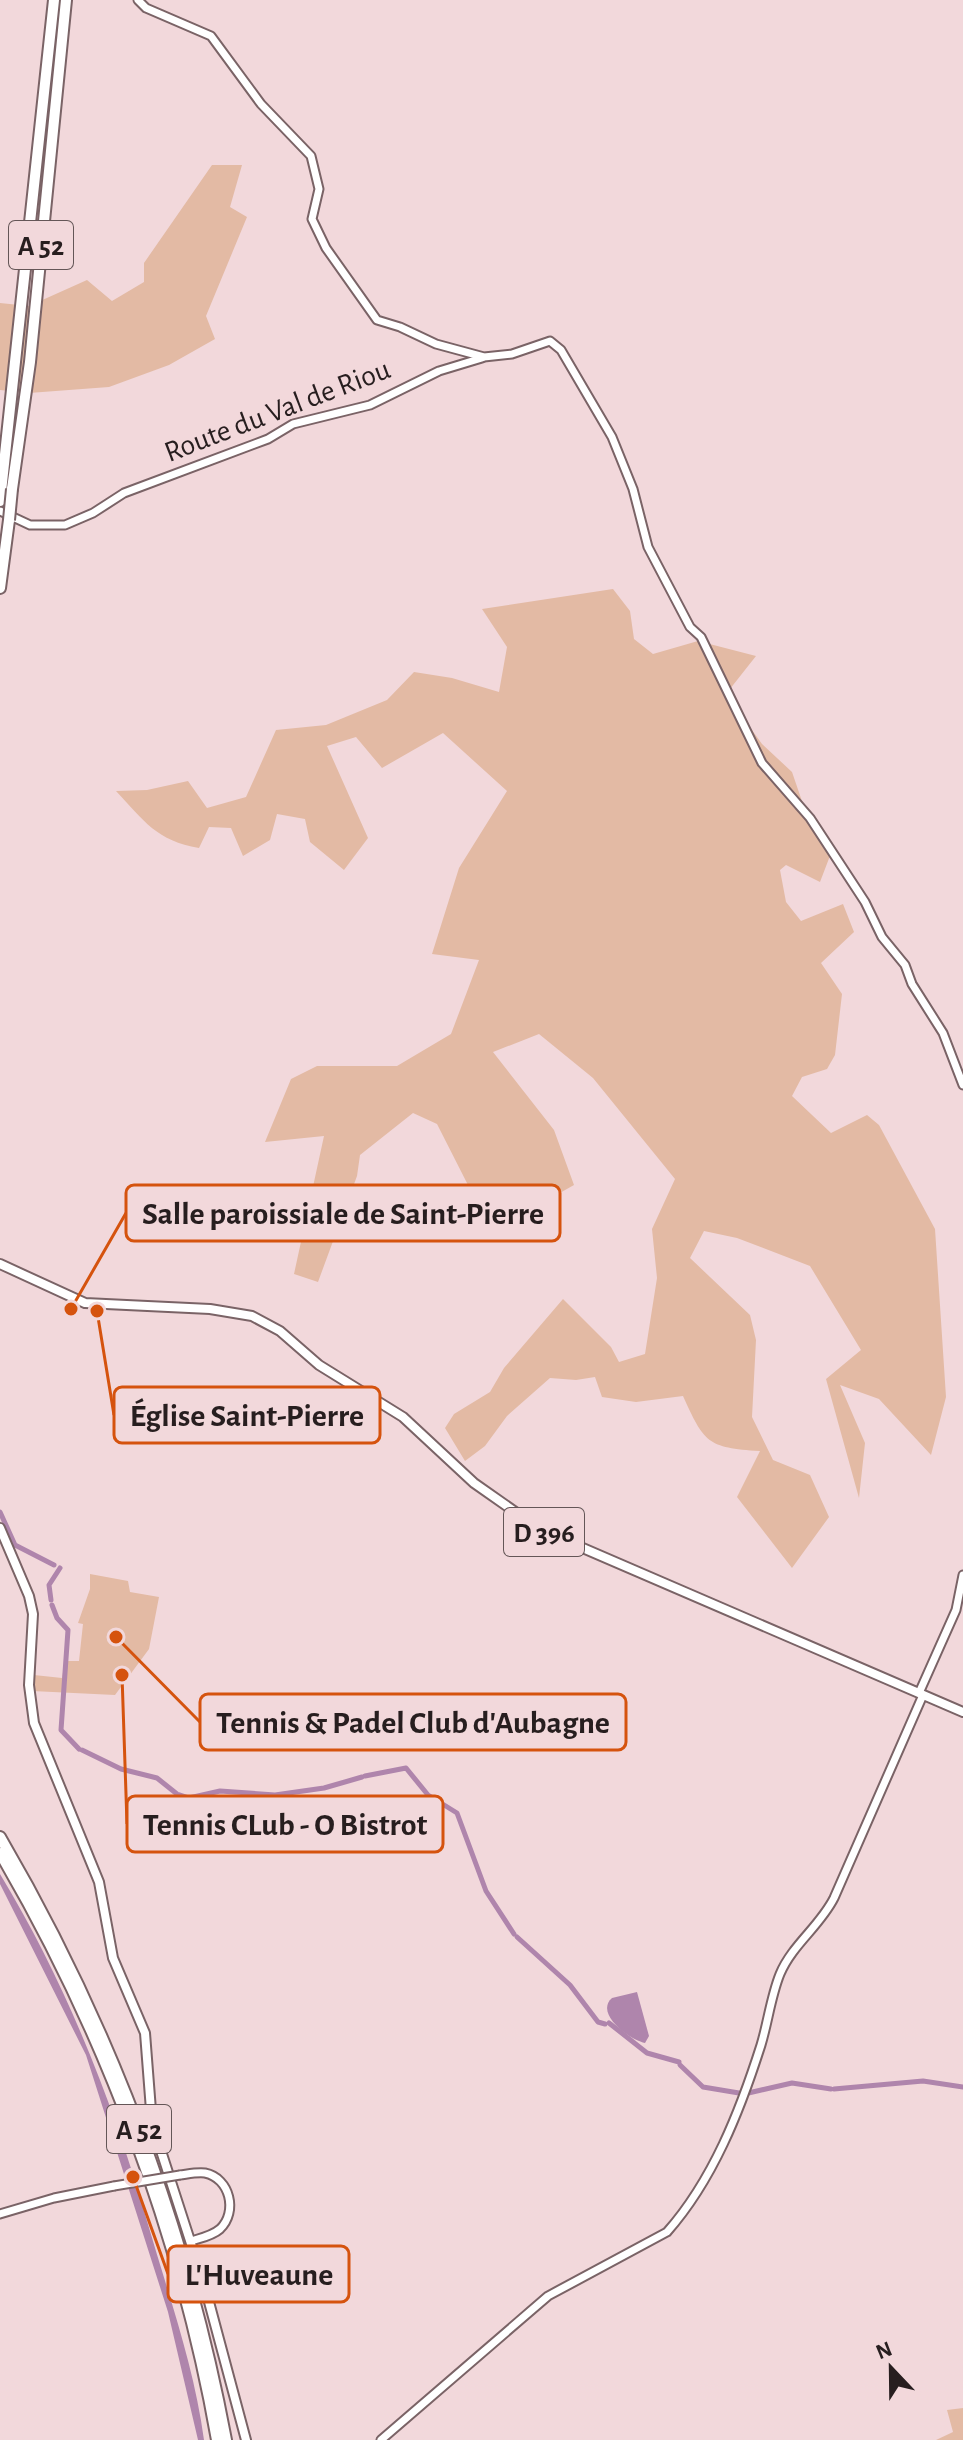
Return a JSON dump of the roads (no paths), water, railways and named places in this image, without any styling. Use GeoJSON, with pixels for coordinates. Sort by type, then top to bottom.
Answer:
{"type":"FeatureCollection","features":[{"type":"Feature","properties":{"kind":"highway","name":"A 52"},"geometry":{"type":"LineString","coordinates":[[0,588],[9,520],[7,489],[54,0]]}},
{"type":"Feature","properties":{"kind":"highway","name":"A 52"},"geometry":{"type":"LineString","coordinates":[[0,501],[7,489],[30,362],[66,0]]}},
{"type":"Feature","properties":{"kind":"highway","name":"A 52"},"geometry":{"type":"LineString","coordinates":[[0,1837],[80,1986],[150,2156],[196,2308],[226,2440]]}},
{"type":"Feature","properties":{"kind":"highway","name":"A 52"},"geometry":{"type":"LineString","coordinates":[[0,1853],[72,1991],[142,2161],[188,2311],[217,2440]]}},
{"type":"Feature","properties":{"kind":"main road","name":"D 396"},"geometry":{"type":"LineString","coordinates":[[0,1262],[85,1303],[210,1309],[252,1316],[280,1331],[319,1365],[403,1417],[474,1483],[541,1530],[963,1712]]}},
{"type":"Feature","properties":{"kind":"main road"},"geometry":{"type":"LineString","coordinates":[[0,1528],[31,1605],[29,1685],[34,1723],[99,1882],[113,1958],[145,2033],[152,2123],[191,2241],[246,2440]]}},
{"type":"Feature","properties":{"kind":"street"},"geometry":{"type":"LineString","coordinates":[[138,0],[157,13],[211,36],[261,104],[311,156],[319,189],[312,219],[326,248],[377,320],[436,344],[484,357]]}},
{"type":"Feature","properties":{"kind":"street","name":"Route du Val de Riou"},"geometry":{"type":"LineString","coordinates":[[0,511],[31,525],[65,525],[93,513],[124,493],[268,439],[293,424],[370,405],[439,371],[484,357],[512,354],[550,341],[561,350],[612,437],[633,489],[648,547],[690,627],[701,637],[762,763],[810,818],[865,902],[882,937],[905,965],[912,984],[943,1033],[963,1085]]}},
{"type":"Feature","properties":{"kind":"street"},"geometry":{"type":"LineString","coordinates":[[381,2440],[548,2296],[576,2278],[667,2232],[688,2207],[716,2160],[760,2050],[786,1961],[826,1914],[834,1898],[956,1610],[963,1575]]}},
{"type":"Feature","properties":{"kind":"street"},"geometry":{"type":"LineString","coordinates":[[0,2214],[54,2198],[204,2173],[217,2178],[226,2188],[229,2214],[222,2227],[191,2241]]}},
{"type":"Feature","properties":{"kind":"waterway"},"geometry":{"type":"LineString","coordinates":[[0,1512],[15,1545],[54,1565]]}},
{"type":"Feature","properties":{"kind":"waterway"},"geometry":{"type":"LineString","coordinates":[[51,1600],[49,1585],[60,1568]]}},
{"type":"Feature","properties":{"kind":"waterway"},"geometry":{"type":"LineString","coordinates":[[52,1605],[57,1618],[68,1630],[61,1730],[79,1749]]}},
{"type":"Feature","properties":{"kind":"waterway"},"geometry":{"type":"LineString","coordinates":[[82,1750],[121,1769],[157,1778],[177,1794],[189,1798],[220,1791],[275,1795],[324,1788],[362,1777]]}},
{"type":"Feature","properties":{"kind":"waterway"},"geometry":{"type":"LineString","coordinates":[[365,1776],[406,1768],[428,1795],[457,1813],[486,1891],[514,1934]]}},
{"type":"Feature","properties":{"kind":"waterway"},"geometry":{"type":"LineString","coordinates":[[517,1937],[570,1985],[598,2022],[605,2024]]}},
{"type":"Feature","properties":{"kind":"waterway"},"geometry":{"type":"LineString","coordinates":[[609,2023],[647,2053],[679,2062]]}},
{"type":"Feature","properties":{"kind":"waterway"},"geometry":{"type":"LineString","coordinates":[[680,2065],[703,2087],[739,2093]]}},
{"type":"Feature","properties":{"kind":"waterway"},"geometry":{"type":"LineString","coordinates":[[834,2089],[923,2081],[963,2087]]}},
{"type":"Feature","properties":{"kind":"waterway"},"geometry":{"type":"LineString","coordinates":[[744,2094],[792,2083],[831,2089]]}},
{"type":"Feature","properties":{"kind":"place","name":"Salle paroissiale de Saint-Pierre"},"geometry":{"type":"Point","coordinates":[71,1309]}},
{"type":"Feature","properties":{"kind":"place","name":"Église Saint-Pierre"},"geometry":{"type":"Point","coordinates":[97,1311]}},
{"type":"Feature","properties":{"kind":"place","name":"Tennis & Padel Club d'Aubagne"},"geometry":{"type":"Point","coordinates":[116,1637]}},
{"type":"Feature","properties":{"kind":"place","name":"Tennis CLub - O Bistrot"},"geometry":{"type":"Point","coordinates":[122,1675]}},
{"type":"Feature","properties":{"kind":"place","name":"L'Huveaune"},"geometry":{"type":"Point","coordinates":[133,2177]}}]}
